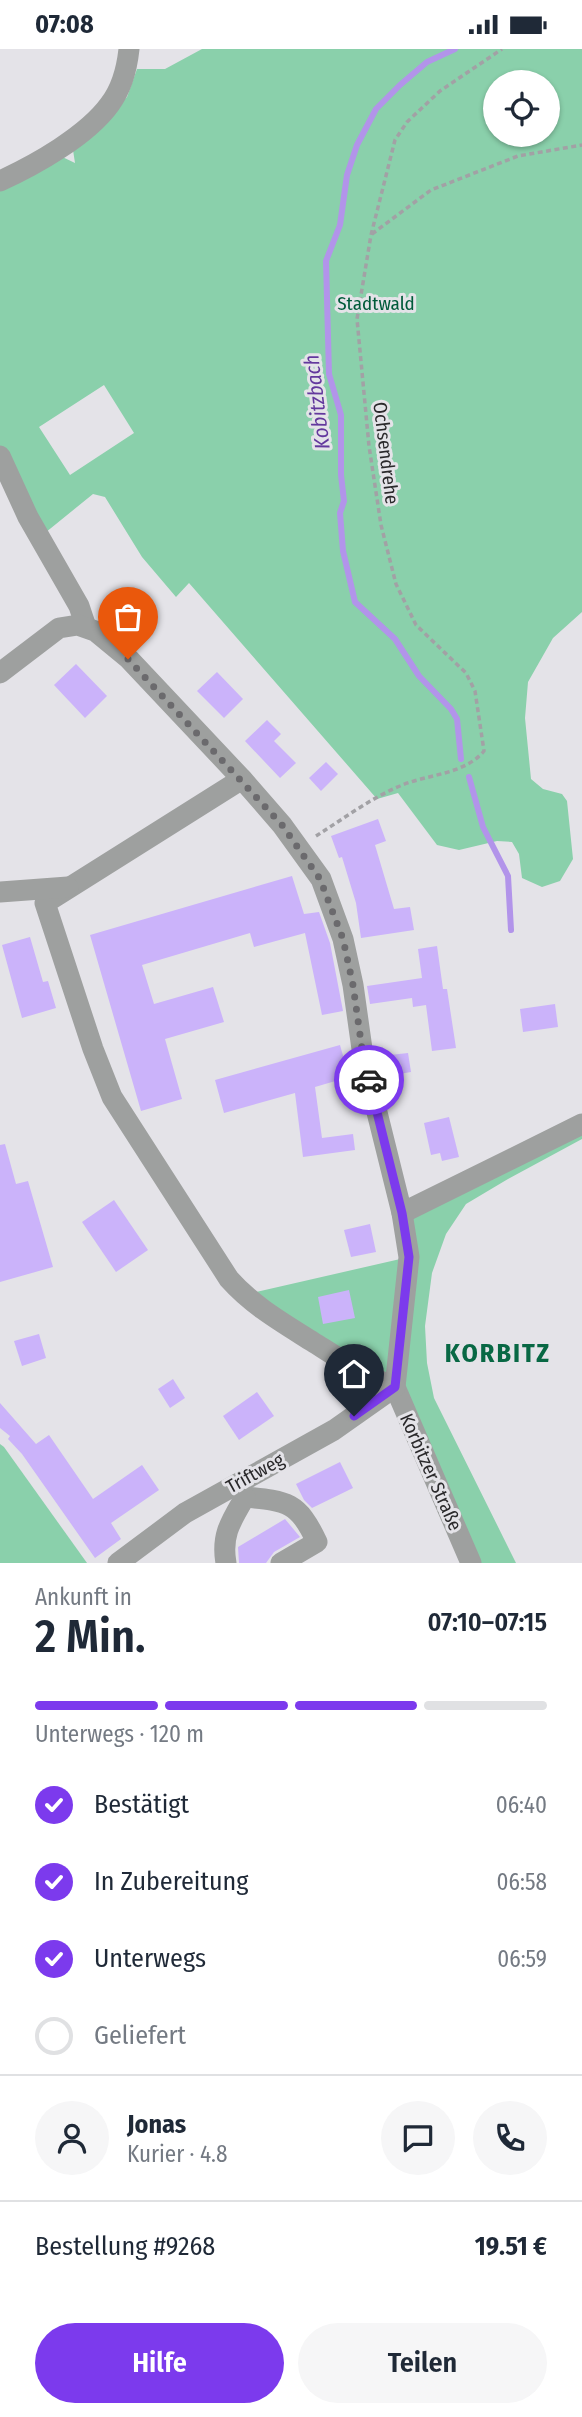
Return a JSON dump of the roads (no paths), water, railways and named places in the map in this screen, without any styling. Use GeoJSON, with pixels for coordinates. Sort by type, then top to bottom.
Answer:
{"type":"FeatureCollection","features":[{"type":"Feature","properties":{"kind":"street"},"geometry":{"type":"LineString","coordinates":[[0,181],[54,153],[87,127],[110,104],[126,72],[129,49]]}},
{"type":"Feature","properties":{"kind":"street"},"geometry":{"type":"LineString","coordinates":[[0,456],[29,517],[79,605],[86,627],[69,626],[52,632],[0,673]]}},
{"type":"Feature","properties":{"kind":"street","name":"Korbitzer Straße"},"geometry":{"type":"LineString","coordinates":[[86,627],[108,640],[128,659],[242,779],[299,846],[320,879],[343,939],[353,985],[363,1056],[402,1213],[409,1257],[395,1387],[471,1563]]}},
{"type":"Feature","properties":{"kind":"street"},"geometry":{"type":"LineString","coordinates":[[242,779],[44,903],[93,1049],[113,1097],[229,1279],[243,1295],[263,1310],[368,1377],[395,1387]]}},
{"type":"Feature","properties":{"kind":"street"},"geometry":{"type":"LineString","coordinates":[[0,892],[70,887]]}},
{"type":"Feature","properties":{"kind":"street"},"geometry":{"type":"LineString","coordinates":[[402,1213],[582,1124]]}},
{"type":"Feature","properties":{"kind":"street","name":"Triftweg"},"geometry":{"type":"LineString","coordinates":[[118,1563],[185,1513],[240,1490],[395,1387]]}},
{"type":"Feature","properties":{"kind":"street"},"geometry":{"type":"LineString","coordinates":[[226,1563],[223,1547],[240,1490],[293,1507],[305,1518],[317,1542],[281,1563]]}},
{"type":"Feature","properties":{"kind":"waterway","name":"Kobitzbach"},"geometry":{"type":"LineString","coordinates":[[455,49],[427,62],[376,109],[357,145],[347,175],[340,225],[326,261],[329,374],[341,415],[344,501],[340,513],[343,551],[355,602],[395,639],[419,676],[451,709],[457,719],[461,759]]}},
{"type":"Feature","properties":{"kind":"waterway","name":"Kobitzbach"},"geometry":{"type":"LineString","coordinates":[[469,777],[483,827],[508,876],[511,930]]}},
{"type":"Feature","properties":{"kind":"district","name":"KORBITZ"},"geometry":{"type":"Point","coordinates":[498,1353]}},
{"type":"Feature","properties":{"kind":"park label","name":"Stadtwald"},"geometry":{"type":"Point","coordinates":[376,303]}}]}
